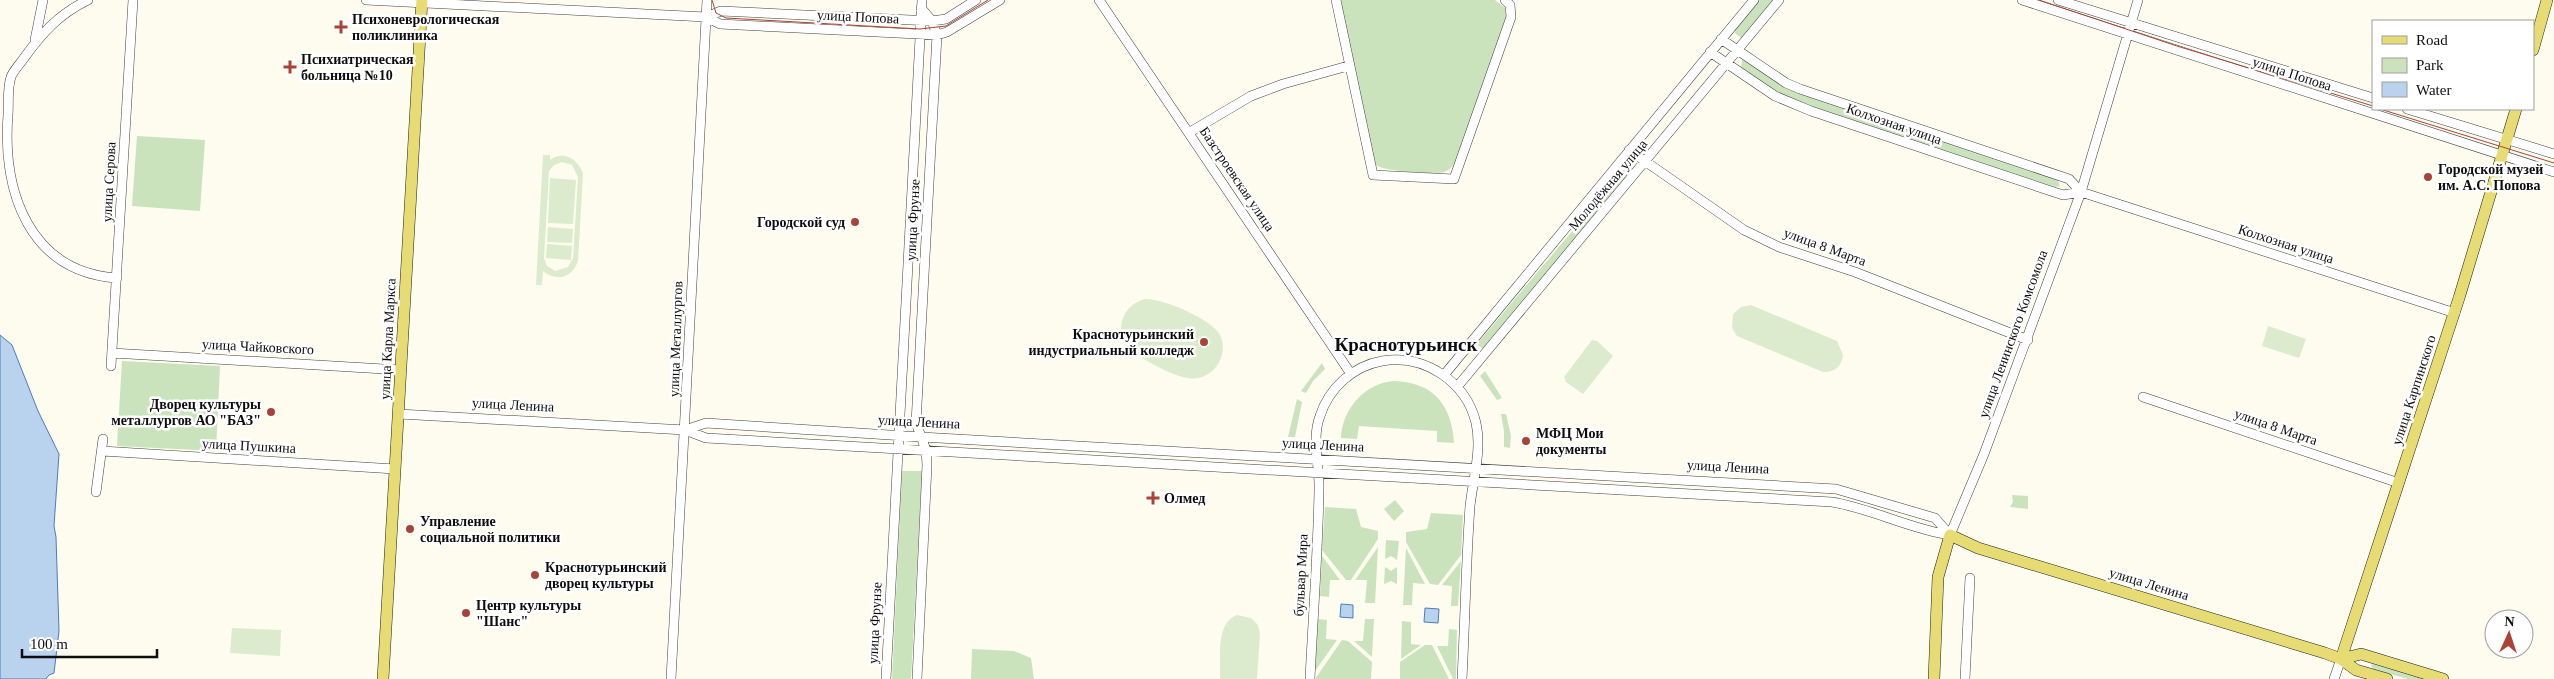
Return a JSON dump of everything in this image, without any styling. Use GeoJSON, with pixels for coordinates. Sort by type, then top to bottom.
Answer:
{"type":"FeatureCollection","features":[{"type":"Feature","properties":{"kind":"main road"},"geometry":{"type":"LineString","coordinates":[[2534,46],[2547,0]]}},
{"type":"Feature","properties":{"kind":"main road","name":"улица Карла Маркса"},"geometry":{"type":"LineString","coordinates":[[383,679],[421,1]]}},
{"type":"Feature","properties":{"kind":"main road","name":"улица Карпинского"},"geometry":{"type":"LineString","coordinates":[[2341,659],[2455,313],[2504,156],[2516,110]]}},
{"type":"Feature","properties":{"kind":"main road","name":"улица Ленина"},"geometry":{"type":"LineString","coordinates":[[1950,535],[1978,548],[2341,659],[2356,670],[2387,679]]}},
{"type":"Feature","properties":{"kind":"main road","name":"улица Ленинского Комсомола"},"geometry":{"type":"LineString","coordinates":[[1934,679],[1938,577],[1950,535]]}},
{"type":"Feature","properties":{"kind":"main road","name":"улица Ленина"},"geometry":{"type":"LineString","coordinates":[[2341,659],[2361,654],[2443,679]]}},
{"type":"Feature","properties":{"kind":"street"},"geometry":{"type":"LineString","coordinates":[[35,42],[43,0]]}},
{"type":"Feature","properties":{"kind":"street"},"geometry":{"type":"LineString","coordinates":[[88,0],[58,18],[43,32],[11,77],[6,138],[11,182],[17,203],[37,237],[50,252],[64,263],[84,273],[117,278]]}},
{"type":"Feature","properties":{"kind":"street","name":"улица Серова"},"geometry":{"type":"LineString","coordinates":[[111,366],[133,0]]}},
{"type":"Feature","properties":{"kind":"street","name":"улица Попова"},"geometry":{"type":"LineString","coordinates":[[366,0],[421,1],[706,17],[720,24],[936,35],[947,32],[1000,0]]}},
{"type":"Feature","properties":{"kind":"street","name":"улица Металлургов"},"geometry":{"type":"LineString","coordinates":[[672,679],[707,0]]}},
{"type":"Feature","properties":{"kind":"street","name":"улица Попова"},"geometry":{"type":"LineString","coordinates":[[706,17],[721,11],[932,22],[946,19],[976,0]]}},
{"type":"Feature","properties":{"kind":"street","name":"Базстроевская улица"},"geometry":{"type":"LineString","coordinates":[[1100,0],[1351,374]]}},
{"type":"Feature","properties":{"kind":"street"},"geometry":{"type":"LineString","coordinates":[[1336,0],[1348,66],[1373,175],[1454,179],[1511,17],[1510,5],[1505,0]]}},
{"type":"Feature","properties":{"kind":"street","name":"Молодёжная улица"},"geometry":{"type":"LineString","coordinates":[[1444,375],[1754,0]]}},
{"type":"Feature","properties":{"kind":"street","name":"Молодёжная улица"},"geometry":{"type":"LineString","coordinates":[[1457,386],[1779,0]]}},
{"type":"Feature","properties":{"kind":"street","name":"улица Попова"},"geometry":{"type":"LineString","coordinates":[[2022,0],[2554,172]]}},
{"type":"Feature","properties":{"kind":"street","name":"улица Попова"},"geometry":{"type":"LineString","coordinates":[[2058,0],[2372,98]]}},
{"type":"Feature","properties":{"kind":"street","name":"улица Ленинского Комсомола"},"geometry":{"type":"LineString","coordinates":[[1950,535],[2028,340],[2081,192],[2138,0]]}},
{"type":"Feature","properties":{"kind":"street","name":"улица Фрунзе"},"geometry":{"type":"LineString","coordinates":[[922,4],[932,22],[936,35],[916,423],[926,450]]}},
{"type":"Feature","properties":{"kind":"street","name":"улица Фрунзе"},"geometry":{"type":"LineString","coordinates":[[886,679],[922,4]]}},
{"type":"Feature","properties":{"kind":"street","name":"Колхозная улица"},"geometry":{"type":"LineString","coordinates":[[1721,39],[1737,51],[1800,89],[2069,179],[2081,192]]}},
{"type":"Feature","properties":{"kind":"street","name":"Колхозная улица"},"geometry":{"type":"LineString","coordinates":[[1710,52],[1774,96],[1811,111],[2063,194],[2081,192],[2455,313]]}},
{"type":"Feature","properties":{"kind":"street"},"geometry":{"type":"LineString","coordinates":[[1190,132],[1251,96],[1283,84],[1348,66]]}},
{"type":"Feature","properties":{"kind":"street"},"geometry":{"type":"LineString","coordinates":[[2410,110],[2554,154]]}},
{"type":"Feature","properties":{"kind":"street","name":"улица 8 Марта"},"geometry":{"type":"LineString","coordinates":[[1629,150],[1712,210],[1744,230],[1779,247],[1855,272],[2028,340]]}},
{"type":"Feature","properties":{"kind":"street","name":"улица Чайковского"},"geometry":{"type":"LineString","coordinates":[[112,353],[401,370]]}},
{"type":"Feature","properties":{"kind":"street","name":"бульвар Мира"},"geometry":{"type":"LineString","coordinates":[[1310,679],[1319,472],[1315,442],[1319,416],[1332,392],[1351,374],[1375,363],[1401,360],[1422,364],[1444,375],[1457,386],[1469,404],[1476,424],[1478,450],[1473,481]]}},
{"type":"Feature","properties":{"kind":"street","name":"улица 8 Марта"},"geometry":{"type":"LineString","coordinates":[[2143,397],[2399,483]]}},
{"type":"Feature","properties":{"kind":"street","name":"улица Ленина"},"geometry":{"type":"LineString","coordinates":[[399,414],[685,430],[706,438],[1832,502],[1851,506],[1931,532],[1950,535]]}},
{"type":"Feature","properties":{"kind":"street","name":"улица Ленина"},"geometry":{"type":"LineString","coordinates":[[685,430],[706,422],[899,436],[1836,488],[1935,518],[1950,535]]}},
{"type":"Feature","properties":{"kind":"street"},"geometry":{"type":"LineString","coordinates":[[96,492],[103,439]]}},
{"type":"Feature","properties":{"kind":"street"},"geometry":{"type":"LineString","coordinates":[[917,679],[927,475],[926,450]]}},
{"type":"Feature","properties":{"kind":"street","name":"улица Пушкина"},"geometry":{"type":"LineString","coordinates":[[102,451],[395,469]]}},
{"type":"Feature","properties":{"kind":"street"},"geometry":{"type":"LineString","coordinates":[[1294,471],[1295,458]]}},
{"type":"Feature","properties":{"kind":"street"},"geometry":{"type":"LineString","coordinates":[[1494,469],[1494,482]]}},
{"type":"Feature","properties":{"kind":"street"},"geometry":{"type":"LineString","coordinates":[[1462,679],[1473,481]]}},
{"type":"Feature","properties":{"kind":"street"},"geometry":{"type":"LineString","coordinates":[[1965,679],[1970,578]]}},
{"type":"Feature","properties":{"kind":"street","name":"улица Карпинского"},"geometry":{"type":"LineString","coordinates":[[2334,679],[2341,659]]}},
{"type":"Feature","properties":{"kind":"green space"},"geometry":{"type":"Polygon","coordinates":[[[1341,0],[1495,0],[1505,8],[1506,17],[1456,161],[1448,170],[1438,173],[1408,172],[1386,169],[1374,164],[1340,6],[1341,0]]]}},
{"type":"Feature","properties":{"kind":"green space"},"geometry":{"type":"Polygon","coordinates":[[[1759,0],[1776,0],[1746,36],[1741,38],[1735,33],[1736,26],[1759,0]]]}},
{"type":"Feature","properties":{"kind":"green space"},"geometry":{"type":"Polygon","coordinates":[[[1742,60],[1803,94],[2058,180],[2060,186],[2055,187],[1799,102],[1776,91],[1741,68],[1742,60]]]}},
{"type":"Feature","properties":{"kind":"green space"},"geometry":{"type":"Polygon","coordinates":[[[137,136],[205,140],[200,211],[132,206],[137,136]]]}},
{"type":"Feature","properties":{"kind":"green space"},"geometry":{"type":"Polygon","coordinates":[[[543,155],[550,155],[550,160],[555,157],[565,156],[574,160],[583,173],[578,261],[568,275],[559,277],[543,271],[542,285],[536,285],[543,155]],[[562,162],[554,165],[549,171],[544,258],[547,266],[555,271],[568,267],[573,258],[578,177],[572,165],[562,162]]]}},
{"type":"Feature","properties":{"kind":"green space"},"geometry":{"type":"Polygon","coordinates":[[[1627,166],[1632,166],[1632,171],[1483,349],[1477,344],[1627,166]]]}},
{"type":"Feature","properties":{"kind":"green space"},"geometry":{"type":"Polygon","coordinates":[[[550,178],[576,180],[573,224],[548,223],[550,178]]]}},
{"type":"Feature","properties":{"kind":"green space"},"geometry":{"type":"Polygon","coordinates":[[[548,227],[573,229],[572,243],[547,242],[548,227]]]}},
{"type":"Feature","properties":{"kind":"green space"},"geometry":{"type":"Polygon","coordinates":[[[547,244],[572,246],[571,260],[546,258],[547,244]]]}},
{"type":"Feature","properties":{"kind":"green space"},"geometry":{"type":"Polygon","coordinates":[[[1145,299],[1163,302],[1186,311],[1207,322],[1215,329],[1220,335],[1223,351],[1217,366],[1211,372],[1205,376],[1188,378],[1166,371],[1132,353],[1122,338],[1122,322],[1130,308],[1145,299]]]}},
{"type":"Feature","properties":{"kind":"green space"},"geometry":{"type":"Polygon","coordinates":[[[1751,305],[1837,341],[1843,355],[1839,365],[1834,370],[1823,372],[1737,336],[1732,328],[1733,314],[1741,307],[1751,305]]]}},
{"type":"Feature","properties":{"kind":"green space"},"geometry":{"type":"Polygon","coordinates":[[[2268,326],[2306,339],[2299,358],[2262,346],[2268,326]]]}},
{"type":"Feature","properties":{"kind":"green space"},"geometry":{"type":"Polygon","coordinates":[[[1592,340],[1597,341],[1613,356],[1583,394],[1566,382],[1564,377],[1592,340]]]}},
{"type":"Feature","properties":{"kind":"green space"},"geometry":{"type":"Polygon","coordinates":[[[122,361],[220,366],[216,451],[117,446],[122,361]]]}},
{"type":"Feature","properties":{"kind":"green space"},"geometry":{"type":"Polygon","coordinates":[[[1322,363],[1325,369],[1313,381],[1306,393],[1301,391],[1322,363]]]}},
{"type":"Feature","properties":{"kind":"green space"},"geometry":{"type":"Polygon","coordinates":[[[1485,371],[1502,398],[1497,400],[1480,376],[1485,371]]]}},
{"type":"Feature","properties":{"kind":"green space"},"geometry":{"type":"Polygon","coordinates":[[[1394,381],[1408,382],[1420,386],[1438,398],[1445,407],[1449,418],[1454,443],[1437,442],[1437,431],[1359,426],[1357,439],[1341,438],[1342,427],[1346,417],[1357,399],[1374,387],[1394,381]]]}},
{"type":"Feature","properties":{"kind":"green space"},"geometry":{"type":"Polygon","coordinates":[[[1297,399],[1302,402],[1295,437],[1288,437],[1297,399]]]}},
{"type":"Feature","properties":{"kind":"green space"},"geometry":{"type":"Polygon","coordinates":[[[1501,414],[1506,414],[1511,436],[1510,448],[1504,447],[1501,414]]]}},
{"type":"Feature","properties":{"kind":"green space"},"geometry":{"type":"Polygon","coordinates":[[[902,471],[922,471],[911,679],[892,679],[902,471]]]}},
{"type":"Feature","properties":{"kind":"green space"},"geometry":{"type":"Polygon","coordinates":[[[2012,495],[2028,496],[2028,509],[2010,507],[2013,502],[2012,495]]]}},
{"type":"Feature","properties":{"kind":"green space"},"geometry":{"type":"Polygon","coordinates":[[[1395,500],[1404,511],[1394,521],[1384,509],[1395,500]]]}},
{"type":"Feature","properties":{"kind":"green space"},"geometry":{"type":"Polygon","coordinates":[[[1325,507],[1356,509],[1361,527],[1378,531],[1378,539],[1351,580],[1346,580],[1322,550],[1325,507]]]}},
{"type":"Feature","properties":{"kind":"green space"},"geometry":{"type":"Polygon","coordinates":[[[1431,513],[1463,515],[1461,555],[1438,585],[1430,584],[1406,542],[1406,532],[1427,529],[1431,513]]]}},
{"type":"Feature","properties":{"kind":"green space"},"geometry":{"type":"Polygon","coordinates":[[[1386,540],[1399,541],[1397,560],[1391,556],[1385,559],[1386,540]]]}},
{"type":"Feature","properties":{"kind":"green space"},"geometry":{"type":"Polygon","coordinates":[[[1378,547],[1375,603],[1365,603],[1367,580],[1355,580],[1378,547]]]}},
{"type":"Feature","properties":{"kind":"green space"},"geometry":{"type":"Polygon","coordinates":[[[1406,548],[1425,584],[1413,583],[1412,605],[1403,605],[1406,548]]]}},
{"type":"Feature","properties":{"kind":"green space"},"geometry":{"type":"Polygon","coordinates":[[[1322,556],[1340,580],[1330,580],[1329,597],[1320,596],[1322,556]]]}},
{"type":"Feature","properties":{"kind":"green space"},"geometry":{"type":"Polygon","coordinates":[[[1461,561],[1458,606],[1451,606],[1452,586],[1442,585],[1461,561]]]}},
{"type":"Feature","properties":{"kind":"green space"},"geometry":{"type":"Polygon","coordinates":[[[1385,567],[1391,571],[1397,567],[1397,584],[1391,581],[1384,584],[1385,567]]]}},
{"type":"Feature","properties":{"kind":"green space"},"geometry":{"type":"Polygon","coordinates":[[[1237,615],[1251,618],[1258,625],[1260,634],[1257,679],[1220,679],[1222,634],[1230,619],[1237,615]]]}},
{"type":"Feature","properties":{"kind":"green space"},"geometry":{"type":"Polygon","coordinates":[[[1318,619],[1327,620],[1326,639],[1337,640],[1315,671],[1318,619]]]}},
{"type":"Feature","properties":{"kind":"green space"},"geometry":{"type":"Polygon","coordinates":[[[1365,619],[1374,619],[1372,657],[1354,641],[1363,641],[1365,619]]]}},
{"type":"Feature","properties":{"kind":"green space"},"geometry":{"type":"Polygon","coordinates":[[[1402,621],[1411,622],[1411,644],[1421,645],[1401,659],[1402,621]]]}},
{"type":"Feature","properties":{"kind":"green space"},"geometry":{"type":"Polygon","coordinates":[[[232,628],[281,630],[280,656],[230,653],[232,628]]]}},
{"type":"Feature","properties":{"kind":"green space"},"geometry":{"type":"Polygon","coordinates":[[[1449,629],[1457,630],[1456,679],[1453,679],[1437,646],[1448,646],[1449,629]]]}},
{"type":"Feature","properties":{"kind":"green space"},"geometry":{"type":"Polygon","coordinates":[[[1342,640],[1348,641],[1372,662],[1371,679],[1315,679],[1342,640]]]}},
{"type":"Feature","properties":{"kind":"green space"},"geometry":{"type":"Polygon","coordinates":[[[1425,645],[1432,645],[1449,679],[1400,679],[1400,662],[1425,645]]]}},
{"type":"Feature","properties":{"kind":"green space"},"geometry":{"type":"Polygon","coordinates":[[[972,649],[1014,651],[1031,658],[1034,679],[971,679],[972,649]]]}},
{"type":"Feature","properties":{"kind":"green space"},"geometry":{"type":"Polygon","coordinates":[[[2371,665],[2425,679],[2408,679],[2373,669],[2371,665]]]}},
{"type":"Feature","properties":{"kind":"water"},"geometry":{"type":"Polygon","coordinates":[[[0,335],[12,345],[38,411],[59,454],[54,526],[59,631],[54,673],[46,679],[0,679],[0,335]]]}},
{"type":"Feature","properties":{"kind":"water"},"geometry":{"type":"Polygon","coordinates":[[[1341,604],[1353,605],[1353,618],[1340,617],[1341,604]]]}},
{"type":"Feature","properties":{"kind":"water"},"geometry":{"type":"Polygon","coordinates":[[[1425,608],[1439,609],[1438,623],[1424,622],[1425,608]]]}},
{"type":"Feature","properties":{"kind":"tram line"},"geometry":{"type":"LineString","coordinates":[[712,0],[716,13],[726,18],[920,29],[946,26],[988,0]]}},
{"type":"Feature","properties":{"kind":"tram line"},"geometry":{"type":"LineString","coordinates":[[2039,0],[2177,46],[2372,106]]}},
{"type":"Feature","properties":{"kind":"tram line"},"geometry":{"type":"LineString","coordinates":[[2383,110],[2554,163]]}},
{"type":"Feature","properties":{"kind":"place","name":"Психоневрологическая поликлиника"},"geometry":{"type":"Point","coordinates":[341,27]}},
{"type":"Feature","properties":{"kind":"place","name":"Психиатрическая больница №10"},"geometry":{"type":"Point","coordinates":[290,67]}},
{"type":"Feature","properties":{"kind":"place","name":"Городской музей им. А.С. Попова"},"geometry":{"type":"Point","coordinates":[2428,177]}},
{"type":"Feature","properties":{"kind":"place","name":"Городской суд"},"geometry":{"type":"Point","coordinates":[855,222]}},
{"type":"Feature","properties":{"kind":"place","name":"Краснотурьинский индустриальный колледж"},"geometry":{"type":"Point","coordinates":[1204,342]}},
{"type":"Feature","properties":{"kind":"place","name":"Дворец культуры металлургов АО \"БАЗ\""},"geometry":{"type":"Point","coordinates":[271,412]}},
{"type":"Feature","properties":{"kind":"place","name":"МФЦ Мои документы"},"geometry":{"type":"Point","coordinates":[1526,441]}},
{"type":"Feature","properties":{"kind":"place","name":"Олмед"},"geometry":{"type":"Point","coordinates":[1153,498]}},
{"type":"Feature","properties":{"kind":"place","name":"Управление социальной политики"},"geometry":{"type":"Point","coordinates":[410,529]}},
{"type":"Feature","properties":{"kind":"place","name":"Краснотурьинский дворец культуры"},"geometry":{"type":"Point","coordinates":[535,575]}},
{"type":"Feature","properties":{"kind":"place","name":"Центр культуры \"Шанс\""},"geometry":{"type":"Point","coordinates":[466,613]}},
{"type":"Feature","properties":{"kind":"district","name":"Краснотурьинск"},"geometry":{"type":"Point","coordinates":[1406,344]}}]}
